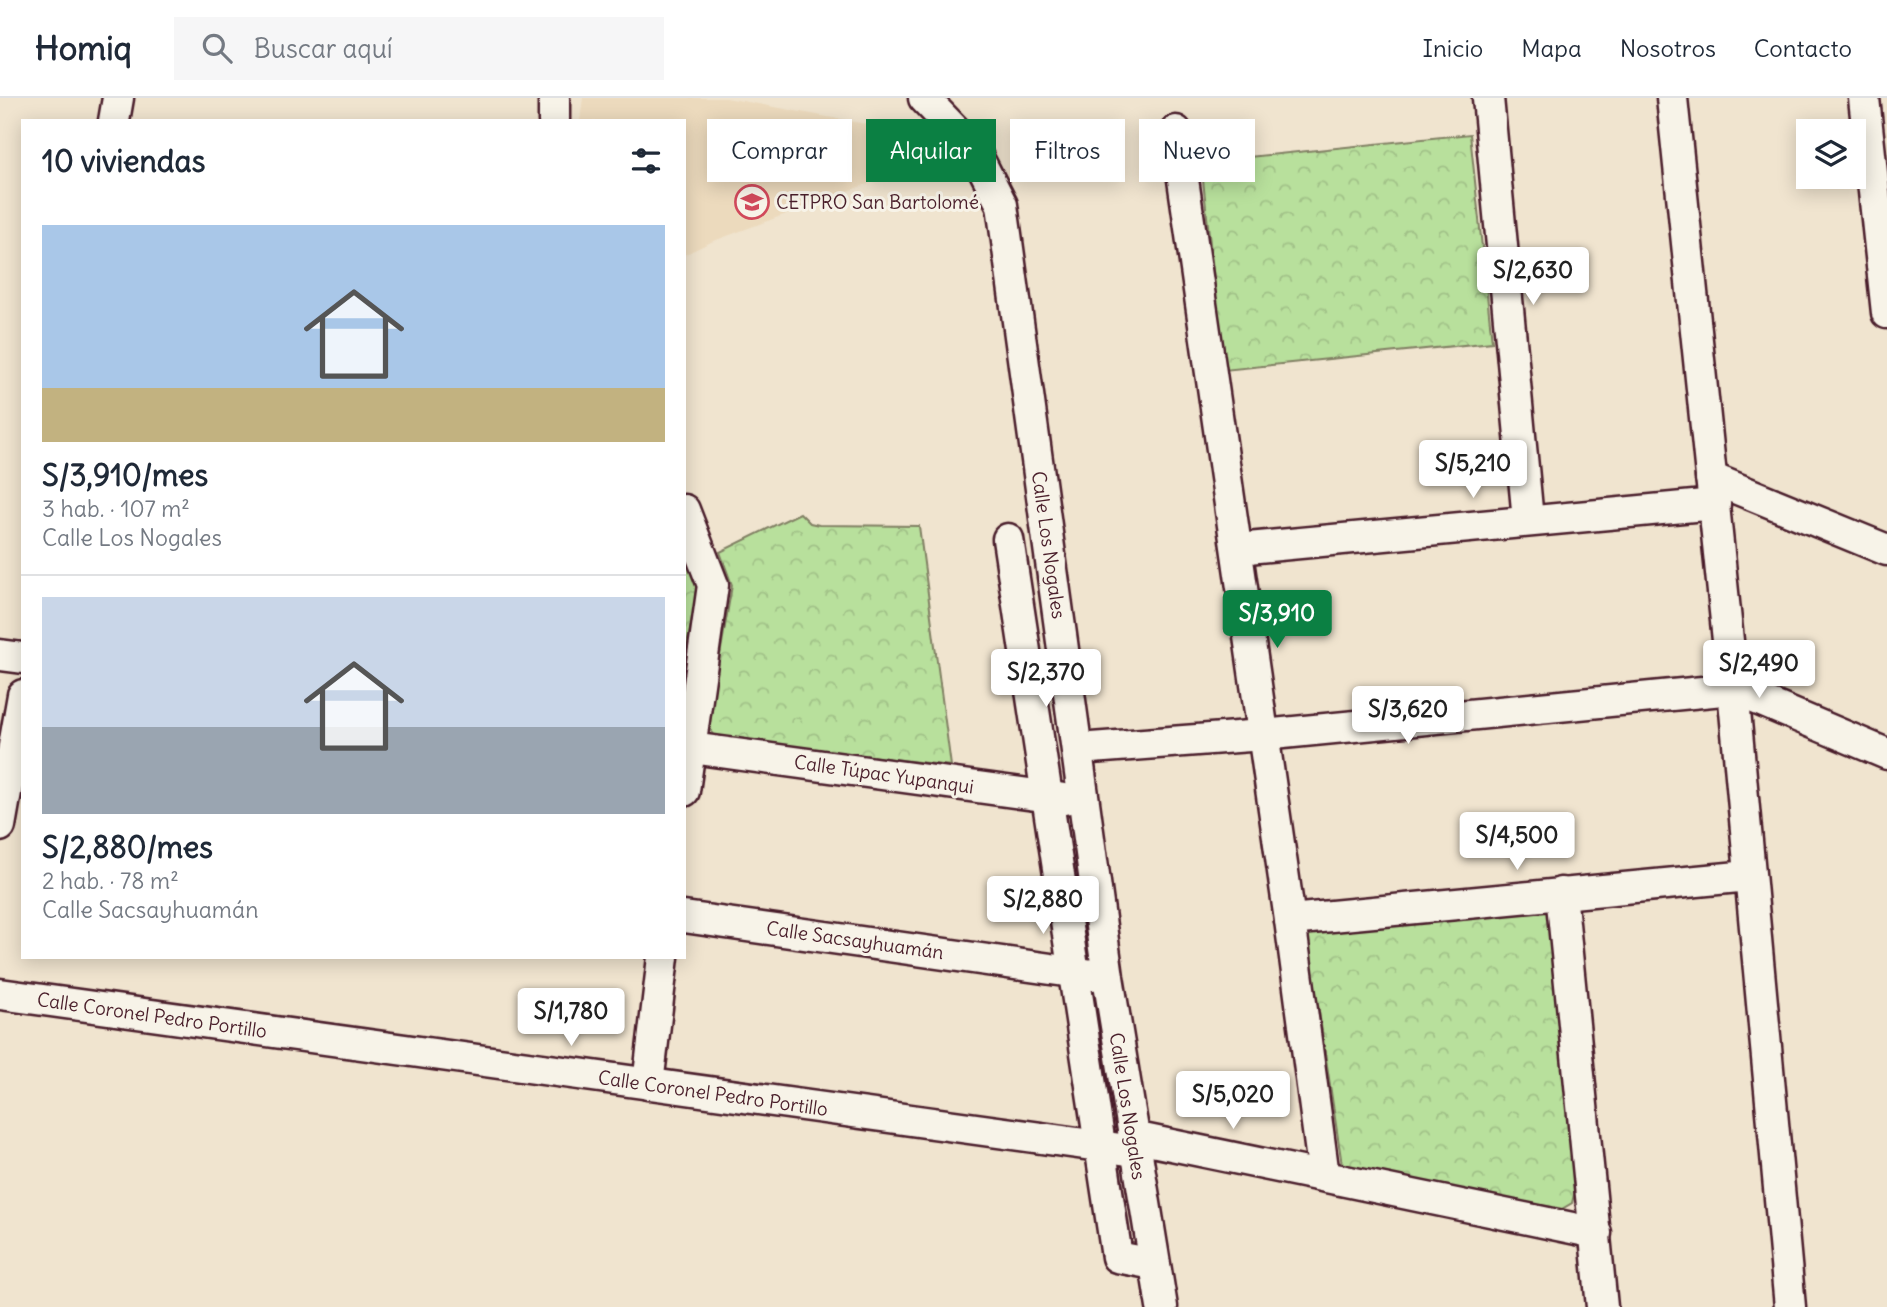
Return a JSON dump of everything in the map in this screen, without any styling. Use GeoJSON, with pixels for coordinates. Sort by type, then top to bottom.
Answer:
{"type":"FeatureCollection","features":[{"type":"Feature","properties":{"kind":"street"},"geometry":{"type":"LineString","coordinates":[[114,119],[118,98]]}},
{"type":"Feature","properties":{"kind":"street"},"geometry":{"type":"LineString","coordinates":[[554,98],[554,119]]}},
{"type":"Feature","properties":{"kind":"street","name":"Calle Los Nogales"},"geometry":{"type":"LineString","coordinates":[[924,98],[974,149],[1002,205],[1108,977],[1162,1307]]}},
{"type":"Feature","properties":{"kind":"street"},"geometry":{"type":"LineString","coordinates":[[1488,98],[1528,520]]}},
{"type":"Feature","properties":{"kind":"street"},"geometry":{"type":"LineString","coordinates":[[1672,98],[1733,689],[1790,1307]]}},
{"type":"Feature","properties":{"kind":"street"},"geometry":{"type":"LineString","coordinates":[[1872,116],[1887,313]]}},
{"type":"Feature","properties":{"kind":"street"},"geometry":{"type":"LineString","coordinates":[[1183,182],[1290,920],[1324,1176]]}},
{"type":"Feature","properties":{"kind":"street"},"geometry":{"type":"LineString","coordinates":[[1237,549],[1528,520],[1713,491],[1887,550]]}},
{"type":"Feature","properties":{"kind":"street"},"geometry":{"type":"LineString","coordinates":[[686,515],[713,584],[687,747]]}},
{"type":"Feature","properties":{"kind":"street"},"geometry":{"type":"LineString","coordinates":[[1008,538],[1117,1257],[1154,1264]]}},
{"type":"Feature","properties":{"kind":"street"},"geometry":{"type":"LineString","coordinates":[[0,655],[21,658]]}},
{"type":"Feature","properties":{"kind":"street"},"geometry":{"type":"LineString","coordinates":[[1078,750],[1263,735],[1733,689],[1887,754]]}},
{"type":"Feature","properties":{"kind":"street"},"geometry":{"type":"LineString","coordinates":[[21,706],[0,824],[21,826]]}},
{"type":"Feature","properties":{"kind":"street","name":"Calle Túpac Yupanqui"},"geometry":{"type":"LineString","coordinates":[[687,747],[1083,802]]}},
{"type":"Feature","properties":{"kind":"street"},"geometry":{"type":"LineString","coordinates":[[1290,920],[1749,876]]}},
{"type":"Feature","properties":{"kind":"street"},"geometry":{"type":"LineString","coordinates":[[1561,893],[1602,1307]]}},
{"type":"Feature","properties":{"kind":"street","name":"Calle Sacsayhuamán"},"geometry":{"type":"LineString","coordinates":[[686,917],[1108,977]]}},
{"type":"Feature","properties":{"kind":"street"},"geometry":{"type":"LineString","coordinates":[[648,1084],[663,959]]}},
{"type":"Feature","properties":{"kind":"street","name":"Calle Coronel Pedro Portillo"},"geometry":{"type":"LineString","coordinates":[[0,994],[1102,1147],[1134,1144],[1324,1176],[1596,1233]]}},
{"type":"Feature","properties":{"kind":"shaded area"},"geometry":{"type":"Polygon","coordinates":[[[583,98],[726,98],[839,119],[707,119],[707,182],[852,182],[852,121],[866,124],[866,182],[872,182],[711,242],[686,254],[686,119],[580,119],[583,98]]]}},
{"type":"Feature","properties":{"kind":"green space"},"geometry":{"type":"Polygon","coordinates":[[[1470,134],[1492,342],[1224,370],[1203,182],[1255,182],[1255,156],[1470,134]]]}},
{"type":"Feature","properties":{"kind":"green space"},"geometry":{"type":"Polygon","coordinates":[[[800,513],[810,523],[819,525],[919,526],[951,766],[716,737],[711,731],[709,720],[732,585],[720,552],[800,513]]]}},
{"type":"Feature","properties":{"kind":"green space"},"geometry":{"type":"Polygon","coordinates":[[[686,554],[698,585],[686,653],[686,554]]]}},
{"type":"Feature","properties":{"kind":"green space"},"geometry":{"type":"Polygon","coordinates":[[[1551,904],[1576,1186],[1572,1203],[1560,1210],[1342,1165],[1307,932],[1551,904]]]}},
{"type":"Feature","properties":{"kind":"place","name":"CETPRO San Bartolomé"},"geometry":{"type":"Point","coordinates":[752,202]}}]}
